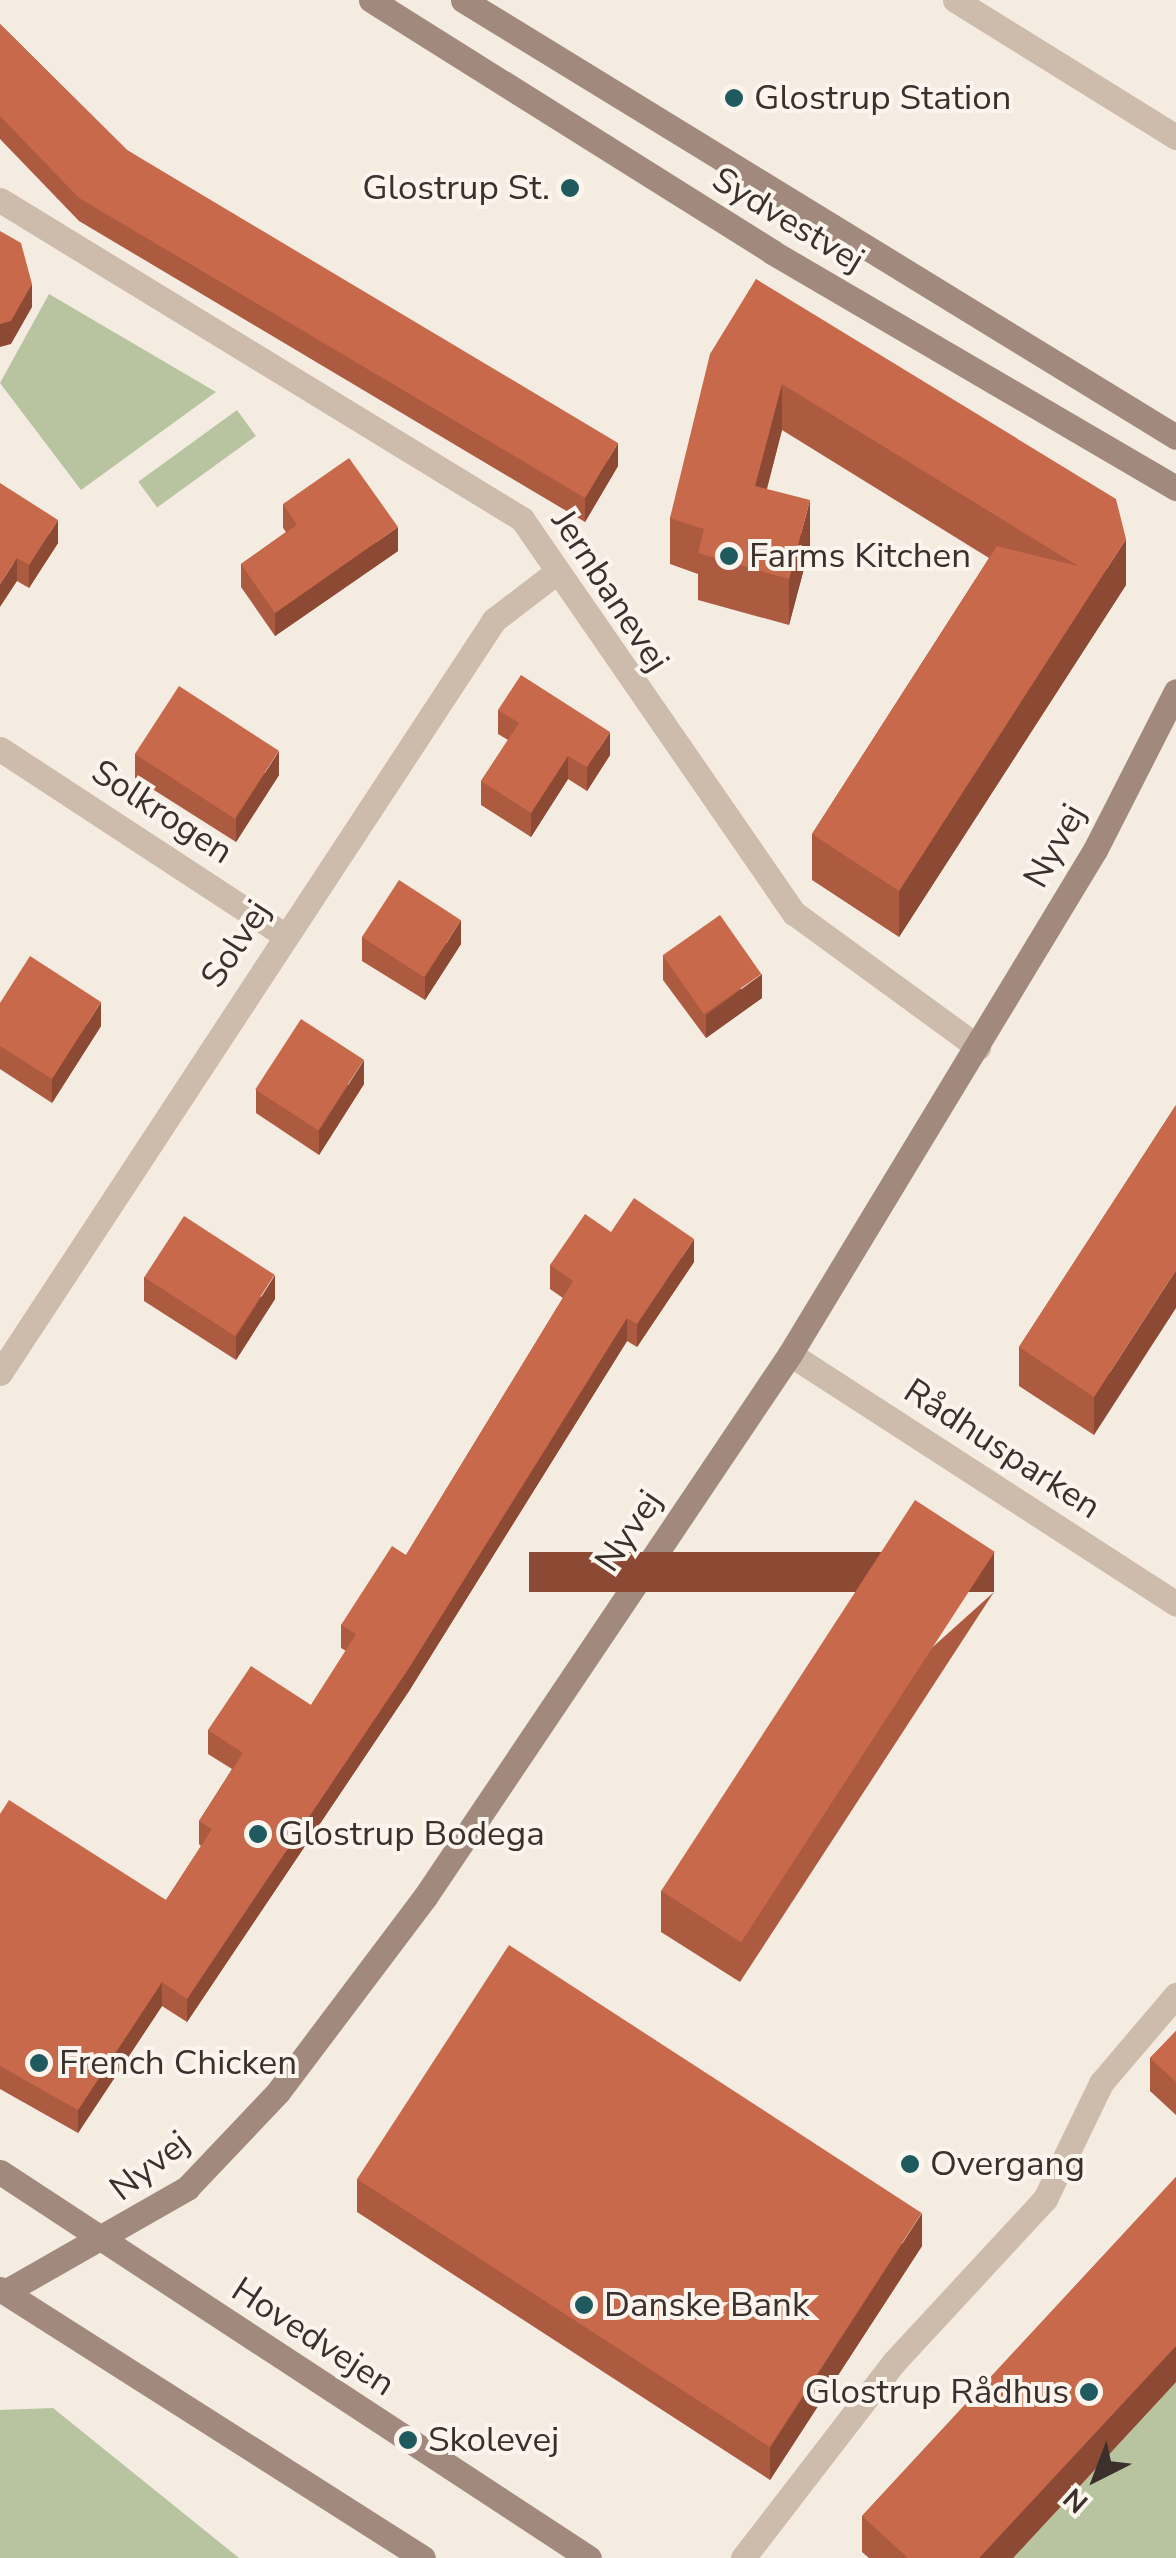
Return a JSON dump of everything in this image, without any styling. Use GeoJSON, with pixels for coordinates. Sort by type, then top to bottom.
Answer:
{"type":"FeatureCollection","features":[{"type":"Feature","properties":{"kind":"street","name":"Sydvestvej"},"geometry":{"type":"LineString","coordinates":[[371,0],[772,252],[1176,488]]}},
{"type":"Feature","properties":{"kind":"street","name":"Sydvestvej"},"geometry":{"type":"LineString","coordinates":[[463,0],[1176,436]]}},
{"type":"Feature","properties":{"kind":"street"},"geometry":{"type":"LineString","coordinates":[[955,0],[1176,137]]}},
{"type":"Feature","properties":{"kind":"street","name":"Jernbanevej"},"geometry":{"type":"LineString","coordinates":[[0,200],[522,519],[554,574],[794,914],[978,1047]]}},
{"type":"Feature","properties":{"kind":"street","name":"Solvej"},"geometry":{"type":"LineString","coordinates":[[0,1373],[284,934],[494,620],[554,574]]}},
{"type":"Feature","properties":{"kind":"street","name":"Nyvej"},"geometry":{"type":"LineString","coordinates":[[2,2292],[106,2242],[186,2188],[240,2136],[352,1996],[790,1354],[978,1047],[1176,690]]}},
{"type":"Feature","properties":{"kind":"street","name":"Solkrogen"},"geometry":{"type":"LineString","coordinates":[[0,749],[284,934]]}},
{"type":"Feature","properties":{"kind":"street","name":"Rådhusparken"},"geometry":{"type":"LineString","coordinates":[[790,1354],[1176,1604]]}},
{"type":"Feature","properties":{"kind":"street"},"geometry":{"type":"LineString","coordinates":[[743,2558],[894,2362],[1045,2199],[1101,2083],[1176,1995]]}},
{"type":"Feature","properties":{"kind":"street","name":"Hovedvejen"},"geometry":{"type":"LineString","coordinates":[[0,2172],[589,2558]]}},
{"type":"Feature","properties":{"kind":"street"},"geometry":{"type":"LineString","coordinates":[[2,2292],[423,2558]]}},
{"type":"Feature","properties":{"kind":"green space"},"geometry":{"type":"Polygon","coordinates":[[[49,294],[216,392],[81,490],[0,383],[49,294]]]}},
{"type":"Feature","properties":{"kind":"green space"},"geometry":{"type":"Polygon","coordinates":[[[237,410],[256,436],[157,508],[138,482],[237,410]]]}},
{"type":"Feature","properties":{"kind":"green space"},"geometry":{"type":"Polygon","coordinates":[[[1176,2382],[1176,2558],[1013,2558],[1176,2382]]]}},
{"type":"Feature","properties":{"kind":"green space"},"geometry":{"type":"Polygon","coordinates":[[[53,2408],[239,2558],[0,2558],[0,2410],[53,2408]]]}},
{"type":"Feature","properties":{"kind":"building"},"geometry":{"type":"Polygon","coordinates":[[[0,24],[127,150],[618,443],[585,498],[79,198],[0,116],[0,24]]]}},
{"type":"Feature","properties":{"kind":"building"},"geometry":{"type":"Polygon","coordinates":[[[0,231],[21,243],[32,284],[11,321],[0,324],[0,231]]]}},
{"type":"Feature","properties":{"kind":"building"},"geometry":{"type":"Polygon","coordinates":[[[756,279],[1116,499],[1126,539],[899,891],[812,834],[997,546],[1078,566],[782,384],[755,486],[810,500],[789,579],[698,553],[704,529],[670,518],[710,354],[756,279]]]}},
{"type":"Feature","properties":{"kind":"building"},"geometry":{"type":"Polygon","coordinates":[[[349,458],[398,527],[275,613],[241,564],[297,525],[283,504],[349,458]]]}},
{"type":"Feature","properties":{"kind":"building"},"geometry":{"type":"Polygon","coordinates":[[[0,483],[58,520],[29,565],[17,558],[0,584],[0,483]]]}},
{"type":"Feature","properties":{"kind":"building"},"geometry":{"type":"Polygon","coordinates":[[[521,675],[610,732],[587,767],[568,756],[531,813],[481,781],[519,723],[498,710],[521,675]]]}},
{"type":"Feature","properties":{"kind":"building"},"geometry":{"type":"Polygon","coordinates":[[[179,686],[279,751],[235,819],[135,754],[179,686]]]}},
{"type":"Feature","properties":{"kind":"building"},"geometry":{"type":"Polygon","coordinates":[[[399,880],[461,920],[424,977],[362,937],[399,880]]]}},
{"type":"Feature","properties":{"kind":"building"},"geometry":{"type":"Polygon","coordinates":[[[720,915],[761,974],[704,1014],[663,955],[720,915]]]}},
{"type":"Feature","properties":{"kind":"building"},"geometry":{"type":"Polygon","coordinates":[[[30,956],[101,1002],[52,1079],[0,1046],[0,1003],[30,956]]]}},
{"type":"Feature","properties":{"kind":"building"},"geometry":{"type":"Polygon","coordinates":[[[301,1019],[364,1060],[318,1130],[255,1089],[301,1019]]]}},
{"type":"Feature","properties":{"kind":"building"},"geometry":{"type":"Polygon","coordinates":[[[1176,1105],[1176,1270],[1094,1397],[1019,1347],[1176,1105]]]}},
{"type":"Feature","properties":{"kind":"building"},"geometry":{"type":"Polygon","coordinates":[[[634,1198],[694,1239],[637,1324],[627,1318],[409,1668],[187,1999],[162,1982],[78,2110],[0,2066],[0,1814],[9,1800],[166,1900],[212,1829],[199,1821],[243,1753],[208,1730],[251,1666],[311,1705],[356,1634],[341,1625],[392,1546],[406,1555],[573,1281],[550,1265],[585,1214],[611,1232],[634,1198]]]}},
{"type":"Feature","properties":{"kind":"building"},"geometry":{"type":"Polygon","coordinates":[[[184,1216],[275,1275],[235,1336],[144,1277],[184,1216]]]}},
{"type":"Feature","properties":{"kind":"building"},"geometry":{"type":"Polygon","coordinates":[[[915,1500],[995,1552],[741,1943],[661,1891],[915,1500]]]}},
{"type":"Feature","properties":{"kind":"building"},"geometry":{"type":"Polygon","coordinates":[[[509,1945],[922,2213],[770,2447],[357,2179],[509,1945]]]}},
{"type":"Feature","properties":{"kind":"building"},"geometry":{"type":"Polygon","coordinates":[[[1176,2031],[1176,2082],[1150,2058],[1176,2031]]]}},
{"type":"Feature","properties":{"kind":"building","name":"Glostrup Rådhus"},"geometry":{"type":"Polygon","coordinates":[[[1176,2177],[1176,2346],[979,2558],[908,2558],[862,2516],[1176,2177]]]}},
{"type":"Feature","properties":{"kind":"place","name":"Glostrup Station"},"geometry":{"type":"Point","coordinates":[734,98]}},
{"type":"Feature","properties":{"kind":"place","name":"Glostrup St."},"geometry":{"type":"Point","coordinates":[570,188]}},
{"type":"Feature","properties":{"kind":"place","name":"Farms Kitchen"},"geometry":{"type":"Point","coordinates":[729,556]}},
{"type":"Feature","properties":{"kind":"place","name":"Glostrup Bodega"},"geometry":{"type":"Point","coordinates":[258,1834]}},
{"type":"Feature","properties":{"kind":"place","name":"French Chicken"},"geometry":{"type":"Point","coordinates":[39,2063]}},
{"type":"Feature","properties":{"kind":"place","name":"Overgang"},"geometry":{"type":"Point","coordinates":[910,2164]}},
{"type":"Feature","properties":{"kind":"place","name":"Danske Bank"},"geometry":{"type":"Point","coordinates":[584,2305]}},
{"type":"Feature","properties":{"kind":"place","name":"Glostrup Rådhus"},"geometry":{"type":"Point","coordinates":[1089,2392]}},
{"type":"Feature","properties":{"kind":"place","name":"Skolevej"},"geometry":{"type":"Point","coordinates":[408,2440]}}]}
